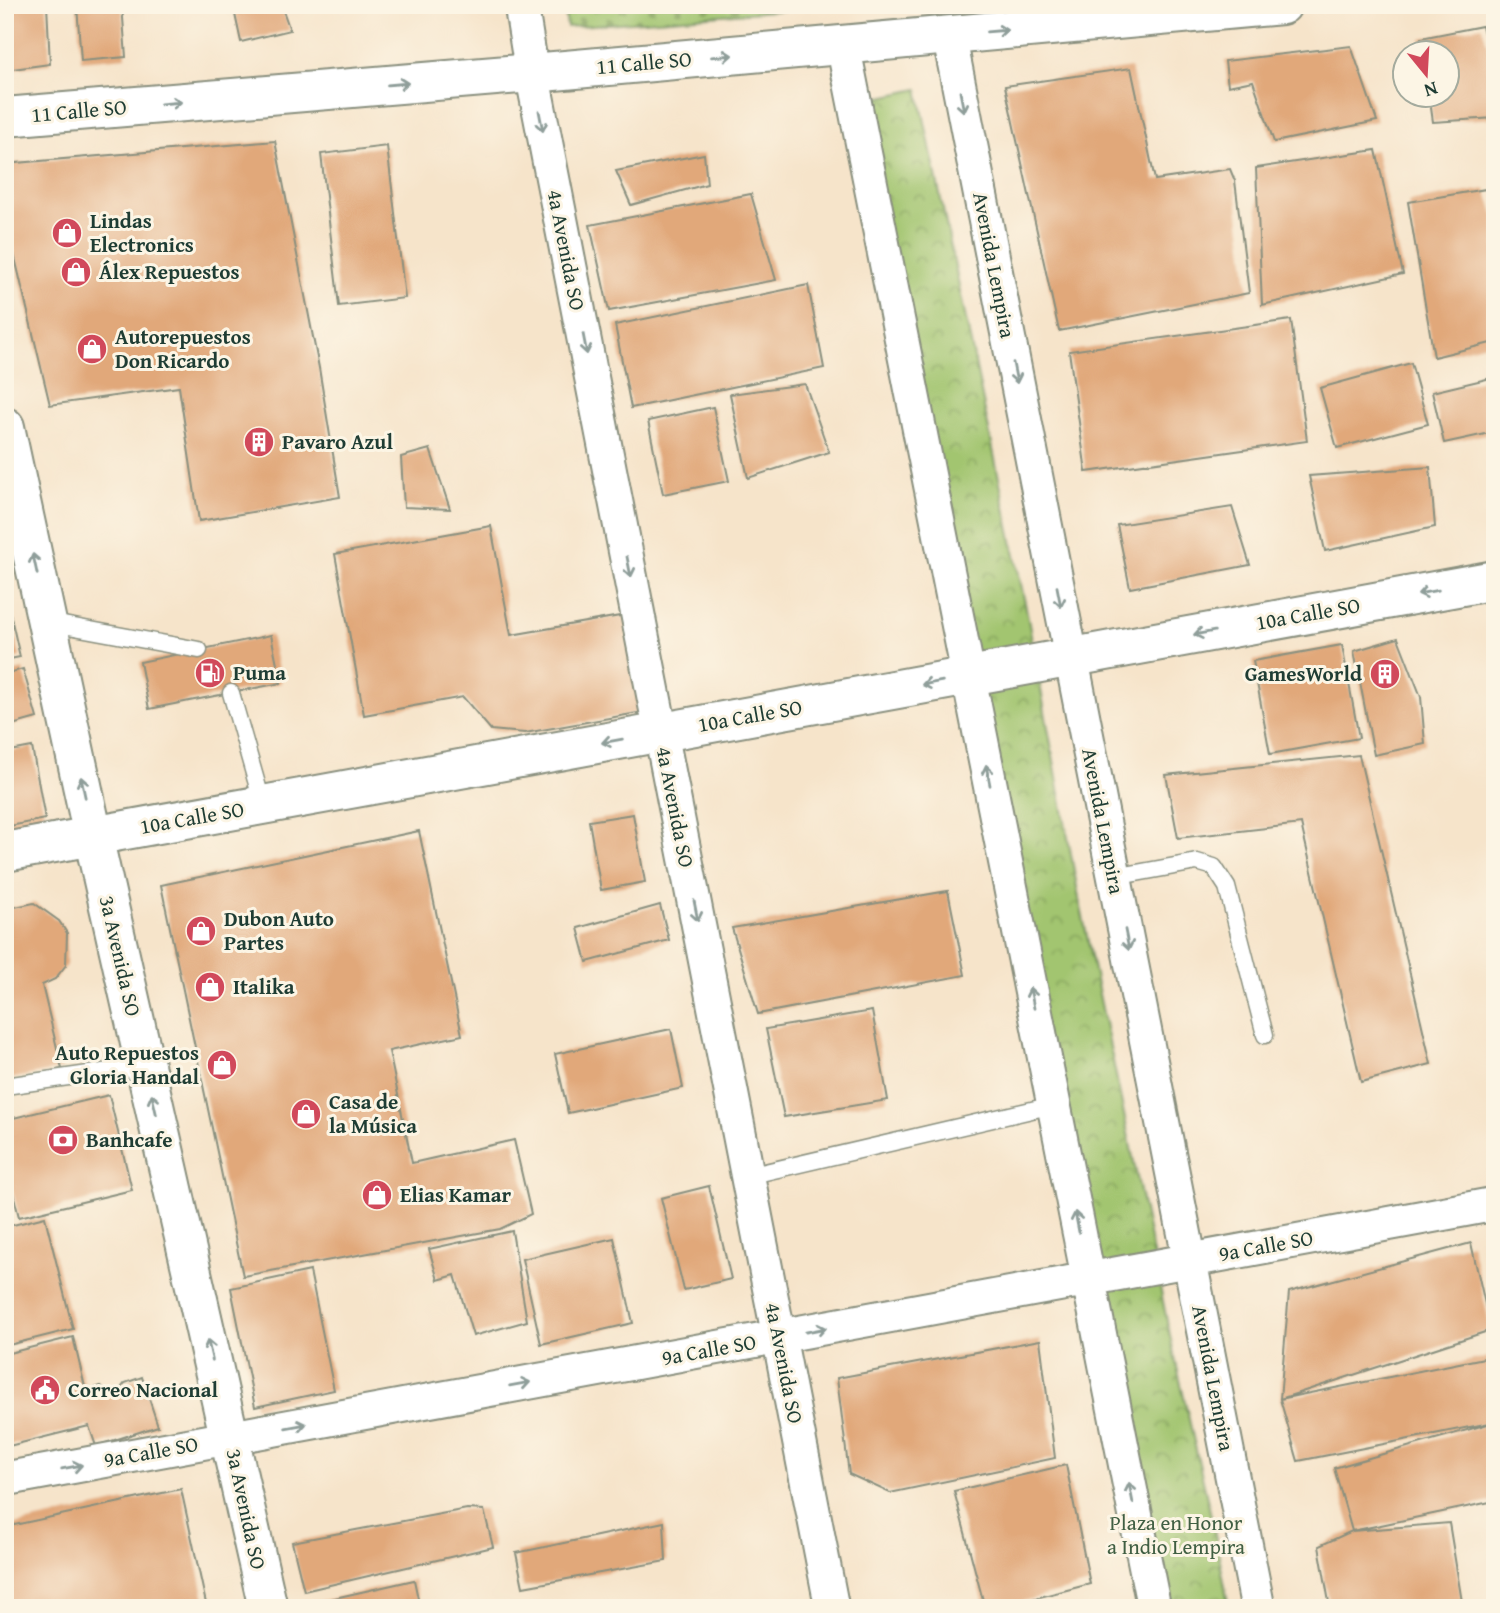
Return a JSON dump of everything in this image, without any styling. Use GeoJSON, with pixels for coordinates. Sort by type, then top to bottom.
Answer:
{"type":"FeatureCollection","features":[{"type":"Feature","properties":{"kind":"street","name":"4a Avenida SO"},"geometry":{"type":"LineString","coordinates":[[521,5],[532,73],[832,1608]]}},
{"type":"Feature","properties":{"kind":"street","name":"11 Calle SO"},"geometry":{"type":"LineString","coordinates":[[5,117],[532,73],[1283,5]]}},
{"type":"Feature","properties":{"kind":"street","name":"Avenida Lempira"},"geometry":{"type":"LineString","coordinates":[[949,35],[1258,1608]]}},
{"type":"Feature","properties":{"kind":"street"},"geometry":{"type":"LineString","coordinates":[[842,45],[1154,1608]]}},
{"type":"Feature","properties":{"kind":"street","name":"3a Avenida SO"},"geometry":{"type":"LineString","coordinates":[[5,427],[93,836],[268,1608]]}},
{"type":"Feature","properties":{"kind":"street","name":"10a Calle SO"},"geometry":{"type":"LineString","coordinates":[[5,852],[1495,580]]}},
{"type":"Feature","properties":{"kind":"street","name":"9a Calle SO"},"geometry":{"type":"LineString","coordinates":[[5,1479],[1495,1204]]}},
{"type":"Feature","properties":{"kind":"lane"},"geometry":{"type":"LineString","coordinates":[[47,622],[199,650]]}},
{"type":"Feature","properties":{"kind":"lane"},"geometry":{"type":"LineString","coordinates":[[231,693],[263,805]]}},
{"type":"Feature","properties":{"kind":"lane"},"geometry":{"type":"LineString","coordinates":[[1114,877],[1197,862],[1214,867],[1227,887],[1265,1035]]}},
{"type":"Feature","properties":{"kind":"lane"},"geometry":{"type":"LineString","coordinates":[[5,1086],[145,1066]]}},
{"type":"Feature","properties":{"kind":"lane"},"geometry":{"type":"LineString","coordinates":[[748,1176],[1054,1105]]}},
{"type":"Feature","properties":{"kind":"green space"},"geometry":{"type":"Polygon","coordinates":[[[564,5],[851,5],[567,27],[564,5]]]}},
{"type":"Feature","properties":{"kind":"green space","name":"Plaza en Honor a Indio Lempira"},"geometry":{"type":"Polygon","coordinates":[[[918,89],[1027,613],[1079,898],[1229,1608],[1153,1608],[859,102],[918,89]]]}},
{"type":"Feature","properties":{"kind":"building"},"geometry":{"type":"Polygon","coordinates":[[[5,5],[47,5],[50,64],[5,70],[5,5]]]}},
{"type":"Feature","properties":{"kind":"building"},"geometry":{"type":"Polygon","coordinates":[[[77,5],[122,5],[126,57],[81,61],[77,5]]]}},
{"type":"Feature","properties":{"kind":"building"},"geometry":{"type":"Polygon","coordinates":[[[233,5],[281,5],[290,30],[241,42],[233,5]]]}},
{"type":"Feature","properties":{"kind":"building"},"geometry":{"type":"Polygon","coordinates":[[[1482,26],[1495,72],[1495,118],[1433,122],[1431,108],[1462,108],[1462,38],[1421,38],[1482,26]]]}},
{"type":"Feature","properties":{"kind":"building"},"geometry":{"type":"Polygon","coordinates":[[[1351,46],[1377,121],[1274,142],[1253,81],[1228,86],[1225,61],[1351,46]]]}},
{"type":"Feature","properties":{"kind":"building"},"geometry":{"type":"Polygon","coordinates":[[[1131,68],[1155,180],[1230,169],[1235,181],[1249,293],[1059,331],[1005,86],[1131,68]]]}},
{"type":"Feature","properties":{"kind":"building"},"geometry":{"type":"Polygon","coordinates":[[[275,141],[319,368],[340,497],[199,521],[179,387],[50,405],[5,216],[5,164],[275,141]]]}},
{"type":"Feature","properties":{"kind":"building"},"geometry":{"type":"Polygon","coordinates":[[[387,146],[405,298],[339,306],[321,154],[387,146]]]}},
{"type":"Feature","properties":{"kind":"building"},"geometry":{"type":"Polygon","coordinates":[[[1376,150],[1403,274],[1262,305],[1256,168],[1376,150]]]}},
{"type":"Feature","properties":{"kind":"building"},"geometry":{"type":"Polygon","coordinates":[[[704,154],[707,184],[631,205],[616,171],[704,154]]]}},
{"type":"Feature","properties":{"kind":"building"},"geometry":{"type":"Polygon","coordinates":[[[1486,189],[1495,216],[1495,342],[1434,357],[1408,202],[1486,189]]]}},
{"type":"Feature","properties":{"kind":"building"},"geometry":{"type":"Polygon","coordinates":[[[751,194],[776,280],[609,311],[590,225],[751,194]]]}},
{"type":"Feature","properties":{"kind":"building"},"geometry":{"type":"Polygon","coordinates":[[[808,285],[824,368],[631,408],[615,325],[808,285]]]}},
{"type":"Feature","properties":{"kind":"building"},"geometry":{"type":"Polygon","coordinates":[[[1291,320],[1307,441],[1086,472],[1069,351],[1291,320]]]}},
{"type":"Feature","properties":{"kind":"building"},"geometry":{"type":"Polygon","coordinates":[[[1411,363],[1428,424],[1337,448],[1320,388],[1411,363]]]}},
{"type":"Feature","properties":{"kind":"building"},"geometry":{"type":"Polygon","coordinates":[[[1495,377],[1495,432],[1444,443],[1432,392],[1495,377]]]}},
{"type":"Feature","properties":{"kind":"building"},"geometry":{"type":"Polygon","coordinates":[[[805,384],[829,452],[748,478],[730,394],[805,384]]]}},
{"type":"Feature","properties":{"kind":"building"},"geometry":{"type":"Polygon","coordinates":[[[713,407],[729,481],[663,494],[648,421],[713,407]]]}},
{"type":"Feature","properties":{"kind":"building"},"geometry":{"type":"Polygon","coordinates":[[[430,449],[450,509],[404,507],[401,457],[430,449]]]}},
{"type":"Feature","properties":{"kind":"building"},"geometry":{"type":"Polygon","coordinates":[[[1430,467],[1435,527],[1325,551],[1309,476],[1430,467]]]}},
{"type":"Feature","properties":{"kind":"building"},"geometry":{"type":"Polygon","coordinates":[[[1232,507],[1250,565],[1130,588],[1117,525],[1232,507]]]}},
{"type":"Feature","properties":{"kind":"building"},"geometry":{"type":"Polygon","coordinates":[[[491,526],[511,635],[626,615],[643,712],[525,733],[491,730],[463,697],[364,715],[335,554],[491,526]]]}},
{"type":"Feature","properties":{"kind":"building"},"geometry":{"type":"Polygon","coordinates":[[[5,591],[20,657],[5,660],[5,591]]]}},
{"type":"Feature","properties":{"kind":"building","name":"Puma"},"geometry":{"type":"Polygon","coordinates":[[[271,635],[281,683],[149,709],[140,662],[271,635]]]}},
{"type":"Feature","properties":{"kind":"building","name":"GamesWorld"},"geometry":{"type":"Polygon","coordinates":[[[1398,638],[1421,697],[1425,744],[1374,755],[1354,651],[1398,638]]]}},
{"type":"Feature","properties":{"kind":"building"},"geometry":{"type":"Polygon","coordinates":[[[1342,645],[1359,738],[1270,754],[1253,661],[1342,645]]]}},
{"type":"Feature","properties":{"kind":"building"},"geometry":{"type":"Polygon","coordinates":[[[23,669],[37,718],[5,727],[5,674],[23,669]]]}},
{"type":"Feature","properties":{"kind":"building"},"geometry":{"type":"Polygon","coordinates":[[[32,747],[45,819],[5,827],[5,752],[32,747]]]}},
{"type":"Feature","properties":{"kind":"building"},"geometry":{"type":"Polygon","coordinates":[[[1359,755],[1431,1064],[1361,1082],[1301,824],[1178,838],[1166,775],[1359,755]]]}},
{"type":"Feature","properties":{"kind":"building"},"geometry":{"type":"Polygon","coordinates":[[[633,814],[645,882],[601,890],[589,821],[633,814]]]}},
{"type":"Feature","properties":{"kind":"building"},"geometry":{"type":"Polygon","coordinates":[[[419,831],[462,1035],[389,1051],[412,1163],[514,1140],[531,1214],[500,1229],[243,1276],[161,885],[419,831]]]}},
{"type":"Feature","properties":{"kind":"building"},"geometry":{"type":"Polygon","coordinates":[[[948,891],[965,975],[758,1014],[732,928],[948,891]]]}},
{"type":"Feature","properties":{"kind":"building"},"geometry":{"type":"Polygon","coordinates":[[[34,903],[59,921],[67,933],[66,965],[55,979],[42,985],[62,1069],[5,1080],[5,909],[34,903]]]}},
{"type":"Feature","properties":{"kind":"building"},"geometry":{"type":"Polygon","coordinates":[[[660,905],[669,940],[587,962],[578,928],[660,905]]]}},
{"type":"Feature","properties":{"kind":"building"},"geometry":{"type":"Polygon","coordinates":[[[872,1011],[888,1100],[784,1117],[766,1029],[872,1011]]]}},
{"type":"Feature","properties":{"kind":"building"},"geometry":{"type":"Polygon","coordinates":[[[671,1029],[683,1088],[568,1113],[555,1054],[671,1029]]]}},
{"type":"Feature","properties":{"kind":"building","name":"Banhcafe"},"geometry":{"type":"Polygon","coordinates":[[[109,1095],[132,1190],[19,1217],[5,1161],[5,1120],[109,1095]]]}},
{"type":"Feature","properties":{"kind":"building"},"geometry":{"type":"Polygon","coordinates":[[[709,1186],[731,1279],[684,1290],[661,1198],[709,1186]]]}},
{"type":"Feature","properties":{"kind":"building"},"geometry":{"type":"Polygon","coordinates":[[[45,1217],[73,1329],[5,1346],[5,1227],[45,1217]]]}},
{"type":"Feature","properties":{"kind":"building"},"geometry":{"type":"Polygon","coordinates":[[[512,1231],[527,1321],[473,1336],[455,1275],[438,1280],[429,1249],[512,1231]]]}},
{"type":"Feature","properties":{"kind":"building"},"geometry":{"type":"Polygon","coordinates":[[[614,1238],[633,1323],[541,1344],[522,1259],[614,1238]]]}},
{"type":"Feature","properties":{"kind":"building"},"geometry":{"type":"Polygon","coordinates":[[[1471,1243],[1491,1330],[1280,1399],[1289,1292],[1471,1243]]]}},
{"type":"Feature","properties":{"kind":"building"},"geometry":{"type":"Polygon","coordinates":[[[310,1271],[334,1390],[255,1407],[231,1288],[310,1271]]]}},
{"type":"Feature","properties":{"kind":"building","name":"Correo Nacional"},"geometry":{"type":"Polygon","coordinates":[[[73,1337],[86,1391],[101,1386],[114,1397],[125,1383],[142,1377],[158,1426],[96,1446],[89,1426],[5,1447],[5,1354],[73,1337]]]}},
{"type":"Feature","properties":{"kind":"building"},"geometry":{"type":"Polygon","coordinates":[[[1040,1340],[1055,1458],[890,1493],[849,1474],[837,1378],[1040,1340]]]}},
{"type":"Feature","properties":{"kind":"building"},"geometry":{"type":"Polygon","coordinates":[[[1494,1356],[1495,1422],[1298,1461],[1280,1399],[1494,1356]]]}},
{"type":"Feature","properties":{"kind":"building"},"geometry":{"type":"Polygon","coordinates":[[[1495,1422],[1495,1501],[1352,1531],[1334,1468],[1495,1422]]]}},
{"type":"Feature","properties":{"kind":"building"},"geometry":{"type":"Polygon","coordinates":[[[1066,1465],[1090,1584],[997,1608],[985,1608],[954,1491],[1066,1465]]]}},
{"type":"Feature","properties":{"kind":"building"},"geometry":{"type":"Polygon","coordinates":[[[181,1489],[207,1608],[5,1608],[5,1527],[181,1489]]]}},
{"type":"Feature","properties":{"kind":"building"},"geometry":{"type":"Polygon","coordinates":[[[467,1509],[484,1510],[493,1547],[304,1591],[292,1542],[467,1509]]]}},
{"type":"Feature","properties":{"kind":"building"},"geometry":{"type":"Polygon","coordinates":[[[664,1522],[666,1561],[523,1587],[516,1553],[664,1522]]]}},
{"type":"Feature","properties":{"kind":"building"},"geometry":{"type":"Polygon","coordinates":[[[1449,1523],[1463,1608],[1330,1608],[1319,1546],[1352,1531],[1449,1523]]]}},
{"type":"Feature","properties":{"kind":"building"},"geometry":{"type":"Polygon","coordinates":[[[414,1580],[420,1608],[318,1608],[317,1602],[414,1580]]]}},
{"type":"Feature","properties":{"kind":"place","name":"Lindas Electronics"},"geometry":{"type":"Point","coordinates":[67,233]}},
{"type":"Feature","properties":{"kind":"place","name":"Álex Repuestos"},"geometry":{"type":"Point","coordinates":[76,272]}},
{"type":"Feature","properties":{"kind":"place","name":"Autorepuestos Don Ricardo"},"geometry":{"type":"Point","coordinates":[92,349]}},
{"type":"Feature","properties":{"kind":"place","name":"Pavaro Azul"},"geometry":{"type":"Point","coordinates":[259,442]}},
{"type":"Feature","properties":{"kind":"place","name":"Puma"},"geometry":{"type":"Point","coordinates":[210,673]}},
{"type":"Feature","properties":{"kind":"place","name":"GamesWorld"},"geometry":{"type":"Point","coordinates":[1385,674]}},
{"type":"Feature","properties":{"kind":"place","name":"Dubon Auto Partes"},"geometry":{"type":"Point","coordinates":[201,931]}},
{"type":"Feature","properties":{"kind":"place","name":"Italika"},"geometry":{"type":"Point","coordinates":[210,987]}},
{"type":"Feature","properties":{"kind":"place","name":"Auto Repuestos Gloria Handal"},"geometry":{"type":"Point","coordinates":[222,1065]}},
{"type":"Feature","properties":{"kind":"place","name":"Casa de la Música"},"geometry":{"type":"Point","coordinates":[306,1114]}},
{"type":"Feature","properties":{"kind":"place","name":"Banhcafe"},"geometry":{"type":"Point","coordinates":[63,1140]}},
{"type":"Feature","properties":{"kind":"place","name":"Elias Kamar"},"geometry":{"type":"Point","coordinates":[377,1195]}},
{"type":"Feature","properties":{"kind":"place","name":"Correo Nacional"},"geometry":{"type":"Point","coordinates":[45,1390]}}]}
